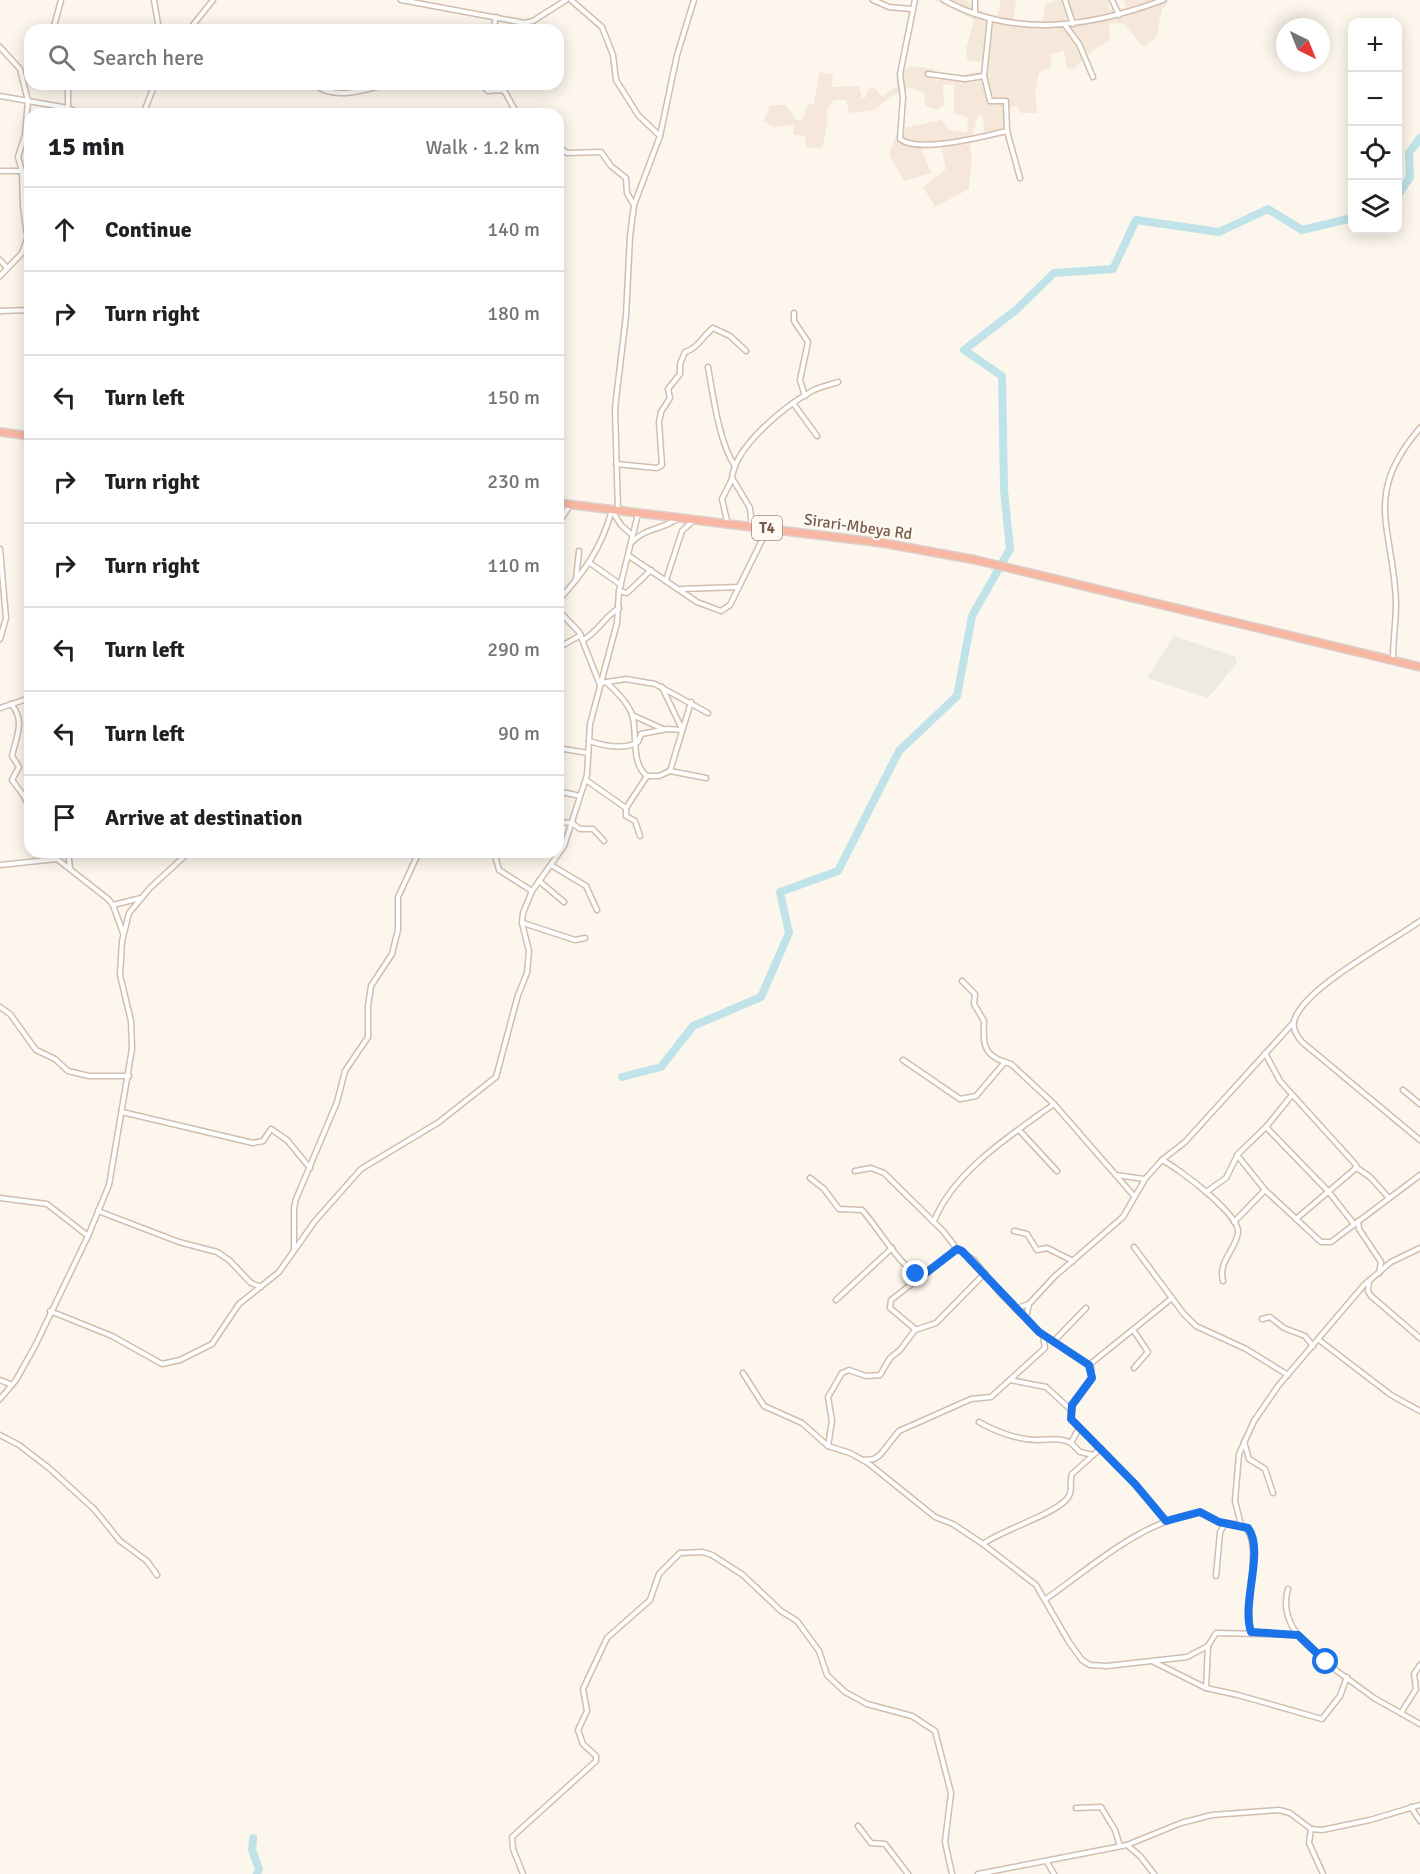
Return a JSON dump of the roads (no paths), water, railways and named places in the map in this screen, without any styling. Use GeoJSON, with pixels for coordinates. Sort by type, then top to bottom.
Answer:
{"type":"FeatureCollection","features":[{"type":"Feature","properties":{"kind":"highway"},"geometry":{"type":"LineString","coordinates":[[0,432],[24,435]]}},
{"type":"Feature","properties":{"kind":"highway","name":"Sirari-Mbeya Rd"},"geometry":{"type":"LineString","coordinates":[[564,504],[883,543],[976,560],[1393,659]]}},
{"type":"Feature","properties":{"kind":"highway","name":"T4"},"geometry":{"type":"LineString","coordinates":[[1393,659],[1420,667]]}},
{"type":"Feature","properties":{"kind":"street"},"geometry":{"type":"LineString","coordinates":[[55,24],[61,0]]}},
{"type":"Feature","properties":{"kind":"street"},"geometry":{"type":"LineString","coordinates":[[154,0],[158,24]]}},
{"type":"Feature","properties":{"kind":"street"},"geometry":{"type":"LineString","coordinates":[[194,24],[213,0]]}},
{"type":"Feature","properties":{"kind":"street"},"geometry":{"type":"LineString","coordinates":[[401,0],[531,22],[566,0]]}},
{"type":"Feature","properties":{"kind":"street"},"geometry":{"type":"LineString","coordinates":[[571,0],[602,27],[613,55],[616,80],[638,115],[660,136]]}},
{"type":"Feature","properties":{"kind":"street"},"geometry":{"type":"LineString","coordinates":[[564,594],[590,562],[604,538],[615,511],[615,408],[626,316],[630,236],[634,206],[660,136],[677,54],[694,0]]}},
{"type":"Feature","properties":{"kind":"street"},"geometry":{"type":"LineString","coordinates":[[873,0],[889,7],[911,9]]}},
{"type":"Feature","properties":{"kind":"street"},"geometry":{"type":"LineString","coordinates":[[915,0],[911,9],[900,74],[903,97],[900,139],[915,144],[955,141],[1007,131]]}},
{"type":"Feature","properties":{"kind":"street"},"geometry":{"type":"LineString","coordinates":[[944,0],[975,15],[1013,24],[1065,25],[1119,15],[1163,0]]}},
{"type":"Feature","properties":{"kind":"street"},"geometry":{"type":"LineString","coordinates":[[975,0],[975,15]]}},
{"type":"Feature","properties":{"kind":"street"},"geometry":{"type":"LineString","coordinates":[[1065,0],[1073,24]]}},
{"type":"Feature","properties":{"kind":"street"},"geometry":{"type":"LineString","coordinates":[[1112,0],[1119,15]]}},
{"type":"Feature","properties":{"kind":"street"},"geometry":{"type":"LineString","coordinates":[[494,24],[496,17]]}},
{"type":"Feature","properties":{"kind":"street"},"geometry":{"type":"LineString","coordinates":[[990,18],[984,76],[990,101],[1006,102],[1007,131],[1020,178]]}},
{"type":"Feature","properties":{"kind":"street"},"geometry":{"type":"LineString","coordinates":[[1065,25],[1079,44],[1093,77]]}},
{"type":"Feature","properties":{"kind":"street"},"geometry":{"type":"LineString","coordinates":[[0,47],[20,69],[24,85]]}},
{"type":"Feature","properties":{"kind":"street"},"geometry":{"type":"LineString","coordinates":[[928,75],[965,79],[984,76]]}},
{"type":"Feature","properties":{"kind":"street"},"geometry":{"type":"LineString","coordinates":[[25,90],[27,108]]}},
{"type":"Feature","properties":{"kind":"street"},"geometry":{"type":"LineString","coordinates":[[0,96],[68,108],[67,90]]}},
{"type":"Feature","properties":{"kind":"street"},"geometry":{"type":"LineString","coordinates":[[145,108],[153,90]]}},
{"type":"Feature","properties":{"kind":"street"},"geometry":{"type":"LineString","coordinates":[[323,90],[327,93],[339,93],[355,90]]}},
{"type":"Feature","properties":{"kind":"street"},"geometry":{"type":"LineString","coordinates":[[487,90],[505,92],[514,108]]}},
{"type":"Feature","properties":{"kind":"street"},"geometry":{"type":"LineString","coordinates":[[24,138],[18,158],[22,171],[24,210]]}},
{"type":"Feature","properties":{"kind":"street"},"geometry":{"type":"LineString","coordinates":[[564,151],[567,153],[601,152],[611,166],[626,178],[627,193],[634,206]]}},
{"type":"Feature","properties":{"kind":"street"},"geometry":{"type":"LineString","coordinates":[[0,171],[22,171]]}},
{"type":"Feature","properties":{"kind":"street"},"geometry":{"type":"LineString","coordinates":[[0,276],[22,253],[24,247]]}},
{"type":"Feature","properties":{"kind":"street"},"geometry":{"type":"LineString","coordinates":[[0,260],[7,268]]}},
{"type":"Feature","properties":{"kind":"street"},"geometry":{"type":"LineString","coordinates":[[0,311],[24,310]]}},
{"type":"Feature","properties":{"kind":"street"},"geometry":{"type":"LineString","coordinates":[[794,313],[794,321],[808,342],[800,380],[805,396]]}},
{"type":"Feature","properties":{"kind":"street"},"geometry":{"type":"LineString","coordinates":[[616,464],[657,468],[662,465],[659,422],[661,412],[670,398],[668,389],[680,374],[680,364],[685,352],[695,349],[708,332],[713,328],[746,351]]}},
{"type":"Feature","properties":{"kind":"street"},"geometry":{"type":"LineString","coordinates":[[708,367],[717,416],[730,459],[735,466]]}},
{"type":"Feature","properties":{"kind":"street"},"geometry":{"type":"LineString","coordinates":[[728,525],[722,499],[735,466],[762,430],[793,403],[816,389],[838,382]]}},
{"type":"Feature","properties":{"kind":"street"},"geometry":{"type":"LineString","coordinates":[[793,403],[817,436]]}},
{"type":"Feature","properties":{"kind":"street"},"geometry":{"type":"LineString","coordinates":[[1393,659],[1396,604],[1384,496],[1399,460],[1420,428]]}},
{"type":"Feature","properties":{"kind":"street"},"geometry":{"type":"LineString","coordinates":[[732,478],[750,508],[752,528]]}},
{"type":"Feature","properties":{"kind":"street"},"geometry":{"type":"LineString","coordinates":[[564,514],[570,505]]}},
{"type":"Feature","properties":{"kind":"street"},"geometry":{"type":"LineString","coordinates":[[615,511],[621,525],[633,535]]}},
{"type":"Feature","properties":{"kind":"street"},"geometry":{"type":"LineString","coordinates":[[564,846],[585,780],[590,724],[617,623],[619,591],[638,514]]}},
{"type":"Feature","properties":{"kind":"street"},"geometry":{"type":"LineString","coordinates":[[631,543],[641,533],[666,526],[677,519]]}},
{"type":"Feature","properties":{"kind":"street"},"geometry":{"type":"LineString","coordinates":[[666,580],[682,531],[693,521]]}},
{"type":"Feature","properties":{"kind":"street"},"geometry":{"type":"LineString","coordinates":[[629,556],[704,605],[721,611],[730,605],[768,528]]}},
{"type":"Feature","properties":{"kind":"street"},"geometry":{"type":"LineString","coordinates":[[0,549],[6,618],[0,639]]}},
{"type":"Feature","properties":{"kind":"street"},"geometry":{"type":"LineString","coordinates":[[576,579],[579,551]]}},
{"type":"Feature","properties":{"kind":"street"},"geometry":{"type":"LineString","coordinates":[[590,562],[621,585]]}},
{"type":"Feature","properties":{"kind":"street"},"geometry":{"type":"LineString","coordinates":[[619,591],[627,593],[651,570]]}},
{"type":"Feature","properties":{"kind":"street"},"geometry":{"type":"LineString","coordinates":[[680,589],[740,587]]}},
{"type":"Feature","properties":{"kind":"street"},"geometry":{"type":"LineString","coordinates":[[564,646],[593,635],[605,618],[619,608]]}},
{"type":"Feature","properties":{"kind":"street"},"geometry":{"type":"LineString","coordinates":[[564,615],[576,626],[600,684]]}},
{"type":"Feature","properties":{"kind":"street"},"geometry":{"type":"LineString","coordinates":[[600,684],[626,679],[662,686],[708,713]]}},
{"type":"Feature","properties":{"kind":"street"},"geometry":{"type":"LineString","coordinates":[[606,682],[618,691],[632,714],[638,760],[648,776]]}},
{"type":"Feature","properties":{"kind":"street"},"geometry":{"type":"LineString","coordinates":[[662,686],[682,730]]}},
{"type":"Feature","properties":{"kind":"street"},"geometry":{"type":"LineString","coordinates":[[0,708],[24,700]]}},
{"type":"Feature","properties":{"kind":"street"},"geometry":{"type":"LineString","coordinates":[[670,771],[692,702]]}},
{"type":"Feature","properties":{"kind":"street"},"geometry":{"type":"LineString","coordinates":[[11,704],[17,712],[20,726],[12,756],[19,767],[12,780],[24,796]]}},
{"type":"Feature","properties":{"kind":"street"},"geometry":{"type":"LineString","coordinates":[[632,714],[663,730]]}},
{"type":"Feature","properties":{"kind":"street"},"geometry":{"type":"LineString","coordinates":[[636,743],[641,734],[663,730],[682,730]]}},
{"type":"Feature","properties":{"kind":"street"},"geometry":{"type":"LineString","coordinates":[[589,741],[610,746],[636,743]]}},
{"type":"Feature","properties":{"kind":"street"},"geometry":{"type":"LineString","coordinates":[[564,749],[588,753]]}},
{"type":"Feature","properties":{"kind":"street"},"geometry":{"type":"LineString","coordinates":[[648,776],[659,777],[670,771],[706,778]]}},
{"type":"Feature","properties":{"kind":"street"},"geometry":{"type":"LineString","coordinates":[[640,836],[635,821],[626,816],[626,807],[648,776]]}},
{"type":"Feature","properties":{"kind":"street"},"geometry":{"type":"LineString","coordinates":[[585,780],[626,807]]}},
{"type":"Feature","properties":{"kind":"street"},"geometry":{"type":"LineString","coordinates":[[564,792],[580,796]]}},
{"type":"Feature","properties":{"kind":"street"},"geometry":{"type":"LineString","coordinates":[[564,822],[573,823],[580,829],[593,829],[604,841]]}},
{"type":"Feature","properties":{"kind":"street"},"geometry":{"type":"LineString","coordinates":[[69,858],[71,869]]}},
{"type":"Feature","properties":{"kind":"street"},"geometry":{"type":"LineString","coordinates":[[0,1399],[12,1385],[35,1346],[88,1236],[109,1185],[129,1076],[133,1038],[120,975],[123,934],[129,913],[141,897],[183,858]]}},
{"type":"Feature","properties":{"kind":"street"},"geometry":{"type":"LineString","coordinates":[[294,1248],[294,1208],[343,1086],[345,1071],[368,1037],[368,1006],[371,986],[392,954],[398,930],[398,897],[415,858]]}},
{"type":"Feature","properties":{"kind":"street"},"geometry":{"type":"LineString","coordinates":[[495,858],[498,870],[532,891]]}},
{"type":"Feature","properties":{"kind":"street"},"geometry":{"type":"LineString","coordinates":[[50,1311],[112,1335],[153,1362],[168,1364],[198,1353],[212,1344],[239,1304],[279,1272],[294,1248],[337,1194],[361,1169],[440,1122],[496,1077],[518,994],[527,973],[528,945],[522,923],[523,913],[532,891],[556,858]]}},
{"type":"Feature","properties":{"kind":"street"},"geometry":{"type":"LineString","coordinates":[[0,866],[57,859],[113,904],[123,934]]}},
{"type":"Feature","properties":{"kind":"street"},"geometry":{"type":"LineString","coordinates":[[551,865],[586,886],[597,910]]}},
{"type":"Feature","properties":{"kind":"street"},"geometry":{"type":"LineString","coordinates":[[539,881],[564,902]]}},
{"type":"Feature","properties":{"kind":"street"},"geometry":{"type":"LineString","coordinates":[[113,904],[141,897]]}},
{"type":"Feature","properties":{"kind":"street"},"geometry":{"type":"LineString","coordinates":[[1017,1308],[1029,1304],[1123,1217],[1145,1179],[1162,1160],[1185,1142],[1294,1022],[1306,1000],[1420,921]]}},
{"type":"Feature","properties":{"kind":"street"},"geometry":{"type":"LineString","coordinates":[[522,923],[575,940],[585,938]]}},
{"type":"Feature","properties":{"kind":"street"},"geometry":{"type":"LineString","coordinates":[[962,981],[975,994],[974,1004],[984,1021],[981,1033],[984,1049],[995,1059],[1011,1064],[1054,1104],[1134,1196]]}},
{"type":"Feature","properties":{"kind":"street"},"geometry":{"type":"LineString","coordinates":[[0,1007],[10,1014],[36,1050],[55,1059],[68,1071],[89,1076],[129,1076]]}},
{"type":"Feature","properties":{"kind":"street"},"geometry":{"type":"LineString","coordinates":[[1294,1022],[1294,1029],[1302,1042],[1420,1140]]}},
{"type":"Feature","properties":{"kind":"street"},"geometry":{"type":"LineString","coordinates":[[1265,1053],[1274,1073],[1292,1095],[1357,1168],[1370,1177],[1388,1197]]}},
{"type":"Feature","properties":{"kind":"street"},"geometry":{"type":"LineString","coordinates":[[903,1060],[960,1099],[976,1096],[1005,1062]]}},
{"type":"Feature","properties":{"kind":"street"},"geometry":{"type":"LineString","coordinates":[[1402,1090],[1420,1104]]}},
{"type":"Feature","properties":{"kind":"street"},"geometry":{"type":"LineString","coordinates":[[1206,1192],[1226,1178],[1237,1155],[1266,1127],[1292,1095]]}},
{"type":"Feature","properties":{"kind":"street"},"geometry":{"type":"LineString","coordinates":[[934,1221],[939,1209],[959,1183],[1019,1130],[1054,1104]]}},
{"type":"Feature","properties":{"kind":"street"},"geometry":{"type":"LineString","coordinates":[[122,1112],[253,1143],[263,1141],[271,1129],[286,1140],[310,1168]]}},
{"type":"Feature","properties":{"kind":"street"},"geometry":{"type":"LineString","coordinates":[[1266,1127],[1356,1222],[1381,1262],[1378,1273]]}},
{"type":"Feature","properties":{"kind":"street"},"geometry":{"type":"LineString","coordinates":[[1019,1130],[1057,1171]]}},
{"type":"Feature","properties":{"kind":"street"},"geometry":{"type":"LineString","coordinates":[[1237,1155],[1265,1190],[1324,1244],[1331,1242],[1420,1175]]}},
{"type":"Feature","properties":{"kind":"street"},"geometry":{"type":"LineString","coordinates":[[1162,1160],[1206,1192],[1234,1222],[1238,1234],[1221,1271],[1223,1281]]}},
{"type":"Feature","properties":{"kind":"street"},"geometry":{"type":"LineString","coordinates":[[855,1171],[871,1168],[884,1173],[934,1221],[957,1249],[967,1254],[999,1292],[1043,1336],[1089,1365],[1092,1378],[1070,1409],[1071,1419],[1135,1484],[1166,1521]]}},
{"type":"Feature","properties":{"kind":"street"},"geometry":{"type":"LineString","coordinates":[[1296,1219],[1357,1168]]}},
{"type":"Feature","properties":{"kind":"street"},"geometry":{"type":"LineString","coordinates":[[1115,1174],[1145,1179]]}},
{"type":"Feature","properties":{"kind":"street"},"geometry":{"type":"LineString","coordinates":[[810,1178],[824,1189],[839,1209],[862,1210],[891,1248],[916,1274],[922,1276]]}},
{"type":"Feature","properties":{"kind":"street"},"geometry":{"type":"LineString","coordinates":[[1234,1222],[1265,1190]]}},
{"type":"Feature","properties":{"kind":"street"},"geometry":{"type":"LineString","coordinates":[[0,1198],[52,1206],[88,1236]]}},
{"type":"Feature","properties":{"kind":"street"},"geometry":{"type":"LineString","coordinates":[[98,1211],[179,1242],[217,1252],[229,1260],[250,1283],[261,1287]]}},
{"type":"Feature","properties":{"kind":"street"},"geometry":{"type":"LineString","coordinates":[[1348,1229],[1359,1230]]}},
{"type":"Feature","properties":{"kind":"street"},"geometry":{"type":"LineString","coordinates":[[1014,1231],[1027,1234],[1037,1250],[1047,1248],[1073,1261]]}},
{"type":"Feature","properties":{"kind":"street"},"geometry":{"type":"LineString","coordinates":[[1134,1247],[1152,1268],[1172,1298],[1199,1328],[1246,1349],[1288,1375]]}},
{"type":"Feature","properties":{"kind":"street"},"geometry":{"type":"LineString","coordinates":[[836,1300],[891,1248]]}},
{"type":"Feature","properties":{"kind":"street"},"geometry":{"type":"LineString","coordinates":[[1241,1525],[1235,1502],[1239,1462],[1244,1442],[1254,1421],[1288,1375],[1369,1281],[1391,1262],[1420,1248]]}},
{"type":"Feature","properties":{"kind":"street"},"geometry":{"type":"LineString","coordinates":[[915,1330],[890,1308],[889,1304],[895,1295],[957,1249]]}},
{"type":"Feature","properties":{"kind":"street"},"geometry":{"type":"LineString","coordinates":[[1381,1262],[1391,1262]]}},
{"type":"Feature","properties":{"kind":"street"},"geometry":{"type":"LineString","coordinates":[[828,1446],[832,1421],[828,1397],[842,1373],[849,1370],[866,1376],[880,1375],[915,1330],[936,1323],[985,1273]]}},
{"type":"Feature","properties":{"kind":"street"},"geometry":{"type":"LineString","coordinates":[[1369,1281],[1368,1291],[1371,1296],[1420,1337]]}},
{"type":"Feature","properties":{"kind":"street"},"geometry":{"type":"LineString","coordinates":[[1089,1365],[1124,1336],[1134,1331],[1172,1298]]}},
{"type":"Feature","properties":{"kind":"street"},"geometry":{"type":"LineString","coordinates":[[1026,1318],[1029,1304]]}},
{"type":"Feature","properties":{"kind":"street"},"geometry":{"type":"LineString","coordinates":[[1054,1341],[1086,1308]]}},
{"type":"Feature","properties":{"kind":"street"},"geometry":{"type":"LineString","coordinates":[[1262,1319],[1270,1317],[1284,1328],[1305,1336],[1313,1346]]}},
{"type":"Feature","properties":{"kind":"street"},"geometry":{"type":"LineString","coordinates":[[1134,1331],[1148,1352],[1134,1368]]}},
{"type":"Feature","properties":{"kind":"street"},"geometry":{"type":"LineString","coordinates":[[862,1460],[874,1459],[880,1455],[899,1431],[970,1399],[991,1397],[1045,1348],[1043,1336]]}},
{"type":"Feature","properties":{"kind":"street"},"geometry":{"type":"LineString","coordinates":[[1320,1340],[1391,1395],[1420,1411]]}},
{"type":"Feature","properties":{"kind":"street"},"geometry":{"type":"LineString","coordinates":[[743,1373],[764,1406],[802,1423],[828,1446],[862,1460],[935,1517],[953,1524],[983,1544],[1036,1585],[1069,1642],[1090,1665],[1153,1662],[1187,1657],[1208,1646]]}},
{"type":"Feature","properties":{"kind":"street"},"geometry":{"type":"LineString","coordinates":[[0,1380],[12,1385]]}},
{"type":"Feature","properties":{"kind":"street"},"geometry":{"type":"LineString","coordinates":[[1010,1380],[1046,1387],[1070,1409]]}},
{"type":"Feature","properties":{"kind":"street"},"geometry":{"type":"LineString","coordinates":[[979,1422],[1015,1436],[1039,1440],[1065,1440],[1080,1452],[1093,1455]]}},
{"type":"Feature","properties":{"kind":"street"},"geometry":{"type":"LineString","coordinates":[[1071,1443],[1079,1428]]}},
{"type":"Feature","properties":{"kind":"street"},"geometry":{"type":"LineString","coordinates":[[0,1435],[19,1445],[49,1468],[94,1509],[120,1540],[147,1561],[158,1575]]}},
{"type":"Feature","properties":{"kind":"street"},"geometry":{"type":"LineString","coordinates":[[1244,1442],[1249,1459]]}},
{"type":"Feature","properties":{"kind":"street"},"geometry":{"type":"LineString","coordinates":[[983,1544],[996,1534],[1058,1508],[1070,1495],[1072,1474],[1101,1448]]}},
{"type":"Feature","properties":{"kind":"street"},"geometry":{"type":"LineString","coordinates":[[1239,1462],[1249,1459],[1263,1466],[1273,1493]]}},
{"type":"Feature","properties":{"kind":"street"},"geometry":{"type":"LineString","coordinates":[[1046,1599],[1124,1542],[1166,1521],[1200,1512],[1225,1524],[1241,1525],[1251,1531],[1254,1555],[1248,1617],[1251,1632]]}},
{"type":"Feature","properties":{"kind":"street"},"geometry":{"type":"LineString","coordinates":[[1216,1576],[1220,1532],[1225,1524]]}},
{"type":"Feature","properties":{"kind":"street"},"geometry":{"type":"LineString","coordinates":[[523,1874],[513,1849],[513,1837],[595,1764],[597,1758],[583,1744],[578,1730],[587,1711],[583,1689],[593,1673],[600,1649],[618,1627],[646,1605],[650,1600],[655,1579],[674,1557],[680,1553],[703,1552],[712,1555],[743,1575],[781,1611],[797,1621],[819,1651],[827,1675],[845,1692],[867,1704],[912,1716],[935,1731],[951,1793],[945,1842],[952,1874]]}},
{"type":"Feature","properties":{"kind":"street"},"geometry":{"type":"LineString","coordinates":[[1288,1589],[1285,1601],[1286,1610],[1289,1622],[1298,1635],[1326,1662],[1420,1724]]}},
{"type":"Feature","properties":{"kind":"street"},"geometry":{"type":"LineString","coordinates":[[1206,1688],[1208,1646],[1216,1633],[1251,1632],[1298,1635]]}},
{"type":"Feature","properties":{"kind":"street"},"geometry":{"type":"LineString","coordinates":[[1153,1662],[1206,1688],[1322,1719],[1340,1696],[1347,1677]]}},
{"type":"Feature","properties":{"kind":"street"},"geometry":{"type":"LineString","coordinates":[[1401,1713],[1414,1694],[1414,1674],[1420,1665]]}},
{"type":"Feature","properties":{"kind":"street"},"geometry":{"type":"LineString","coordinates":[[978,1874],[1127,1845],[1198,1818],[1259,1810],[1285,1811],[1311,1829],[1335,1828],[1420,1805]]}},
{"type":"Feature","properties":{"kind":"street"},"geometry":{"type":"LineString","coordinates":[[1411,1807],[1420,1821]]}},
{"type":"Feature","properties":{"kind":"street"},"geometry":{"type":"LineString","coordinates":[[1076,1808],[1101,1808],[1115,1830],[1120,1846]]}},
{"type":"Feature","properties":{"kind":"street"},"geometry":{"type":"LineString","coordinates":[[858,1826],[871,1844],[885,1844],[908,1874]]}},
{"type":"Feature","properties":{"kind":"street"},"geometry":{"type":"LineString","coordinates":[[1311,1829],[1309,1843],[1323,1874]]}},
{"type":"Feature","properties":{"kind":"street"},"geometry":{"type":"LineString","coordinates":[[1127,1845],[1140,1856],[1154,1874]]}},
{"type":"Feature","properties":{"kind":"street"},"geometry":{"type":"LineString","coordinates":[[1047,1862],[1053,1874]]}},
{"type":"Feature","properties":{"kind":"street"},"geometry":{"type":"LineString","coordinates":[[1014,1868],[1017,1874]]}},
{"type":"Feature","properties":{"kind":"waterway"},"geometry":{"type":"LineString","coordinates":[[1402,189],[1410,177],[1409,153],[1420,138]]}},
{"type":"Feature","properties":{"kind":"waterway"},"geometry":{"type":"LineString","coordinates":[[622,1077],[661,1067],[693,1026],[761,997],[789,933],[780,892],[838,871],[899,751],[957,696],[972,616],[1010,549],[1004,490],[1002,376],[964,350],[1016,310],[1054,273],[1113,269],[1136,220],[1219,232],[1268,209],[1302,230],[1348,219]]}},
{"type":"Feature","properties":{"kind":"waterway"},"geometry":{"type":"LineString","coordinates":[[253,1838],[252,1850],[259,1869],[257,1874]]}}]}
